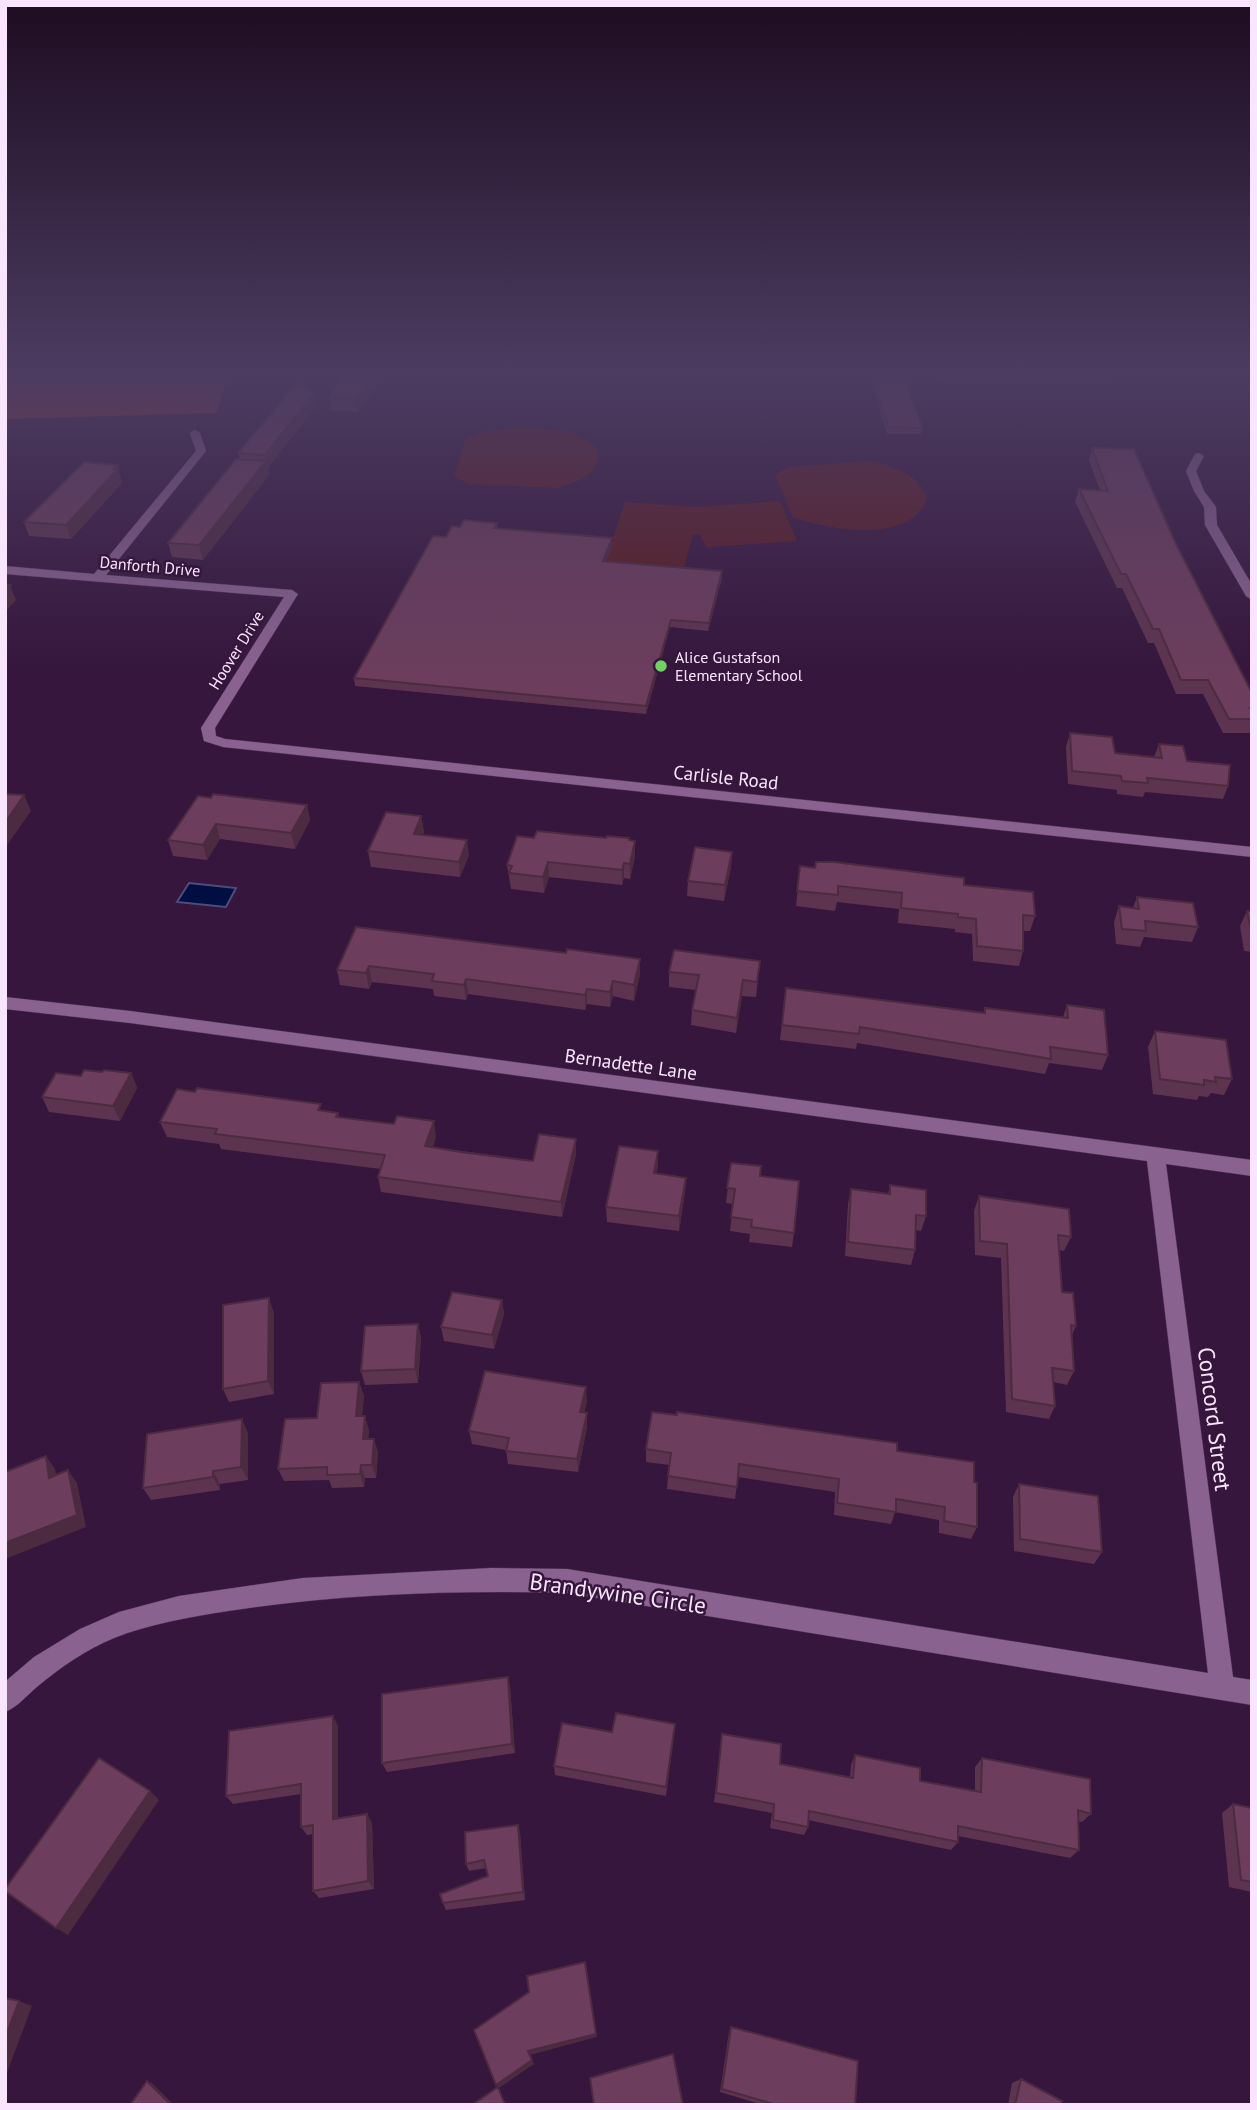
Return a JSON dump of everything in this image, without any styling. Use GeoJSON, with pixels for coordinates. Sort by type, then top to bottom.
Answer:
{"type":"FeatureCollection","features":[{"type":"Feature","properties":{"kind":"street"},"geometry":{"type":"LineString","coordinates":[[97,577],[184,471]]}},
{"type":"Feature","properties":{"kind":"street"},"geometry":{"type":"LineString","coordinates":[[1191,471],[1199,491],[1210,507],[1211,525],[1252,596]]}},
{"type":"Feature","properties":{"kind":"street","name":"Danforth Drive"},"geometry":{"type":"LineString","coordinates":[[5,569],[292,594]]}},
{"type":"Feature","properties":{"kind":"street","name":"Hoover Drive"},"geometry":{"type":"LineString","coordinates":[[209,726],[292,594]]}},
{"type":"Feature","properties":{"kind":"street","name":"Carlisle Road"},"geometry":{"type":"LineString","coordinates":[[209,726],[209,738],[223,743],[1252,852]]}},
{"type":"Feature","properties":{"kind":"street","name":"Bernadette Lane"},"geometry":{"type":"LineString","coordinates":[[5,1003],[1252,1168]]}},
{"type":"Feature","properties":{"kind":"street","name":"Concord Street"},"geometry":{"type":"LineString","coordinates":[[1156,1156],[1222,1688]]}},
{"type":"Feature","properties":{"kind":"street","name":"Brandywine Circle"},"geometry":{"type":"LineString","coordinates":[[5,1700],[59,1654],[117,1625],[165,1613],[242,1597],[316,1588],[499,1579],[567,1581],[1252,1693]]}},
{"type":"Feature","properties":{"kind":"shaded area"},"geometry":{"type":"Polygon","coordinates":[[[455,471],[592,471],[578,481],[557,488],[468,484],[454,476],[455,471]]]}},
{"type":"Feature","properties":{"kind":"shaded area"},"geometry":{"type":"Polygon","coordinates":[[[781,471],[904,471],[918,483],[927,498],[918,513],[904,523],[887,528],[867,530],[827,526],[793,517],[775,475],[781,471]]]}},
{"type":"Feature","properties":{"kind":"shaded area"},"geometry":{"type":"Polygon","coordinates":[[[780,501],[797,541],[707,547],[699,534],[693,534],[682,574],[603,568],[625,502],[696,507],[780,501]]]}},
{"type":"Feature","properties":{"kind":"shaded area"},"geometry":{"type":"Polygon","coordinates":[[[189,883],[236,888],[226,907],[177,902],[189,883]]]}},
{"type":"Feature","properties":{"kind":"building"},"geometry":{"type":"Polygon","coordinates":[[[75,471],[116,471],[66,525],[24,522],[75,471]]]}},
{"type":"Feature","properties":{"kind":"building"},"geometry":{"type":"Polygon","coordinates":[[[226,471],[258,471],[199,545],[168,543],[226,471]]]}},
{"type":"Feature","properties":{"kind":"building"},"geometry":{"type":"Polygon","coordinates":[[[1101,471],[1144,471],[1175,542],[1252,693],[1252,719],[1229,719],[1208,680],[1181,680],[1159,629],[1153,629],[1126,574],[1121,574],[1079,489],[1108,491],[1101,471]]]}},
{"type":"Feature","properties":{"kind":"building"},"geometry":{"type":"Polygon","coordinates":[[[464,520],[497,523],[494,528],[612,538],[603,561],[722,571],[709,623],[671,620],[646,706],[354,678],[433,536],[446,537],[452,526],[460,527],[464,520]]]}},
{"type":"Feature","properties":{"kind":"building"},"geometry":{"type":"Polygon","coordinates":[[[1070,733],[1112,737],[1115,753],[1162,758],[1159,744],[1183,746],[1187,761],[1230,765],[1228,786],[1147,778],[1148,783],[1122,781],[1121,776],[1072,771],[1070,733]]]}},
{"type":"Feature","properties":{"kind":"building"},"geometry":{"type":"Polygon","coordinates":[[[5,794],[24,795],[5,823],[5,794]]]}},
{"type":"Feature","properties":{"kind":"building"},"geometry":{"type":"Polygon","coordinates":[[[213,794],[307,805],[291,833],[216,824],[203,845],[168,840],[198,796],[211,798],[213,794]]]}},
{"type":"Feature","properties":{"kind":"building"},"geometry":{"type":"Polygon","coordinates":[[[386,812],[421,816],[414,834],[467,840],[459,862],[368,851],[386,812]]]}},
{"type":"Feature","properties":{"kind":"building"},"geometry":{"type":"Polygon","coordinates":[[[537,831],[629,838],[635,841],[630,864],[624,863],[622,870],[548,862],[543,877],[509,873],[512,866],[507,865],[517,836],[534,838],[537,831]]]}},
{"type":"Feature","properties":{"kind":"building"},"geometry":{"type":"Polygon","coordinates":[[[695,847],[732,852],[725,885],[688,881],[695,847]]]}},
{"type":"Feature","properties":{"kind":"building"},"geometry":{"type":"Polygon","coordinates":[[[816,862],[964,878],[964,885],[1033,892],[1035,916],[1023,915],[1023,951],[977,946],[976,919],[958,917],[958,914],[901,908],[902,893],[838,886],[838,895],[797,891],[800,866],[815,868],[816,862]]]}},
{"type":"Feature","properties":{"kind":"building"},"geometry":{"type":"Polygon","coordinates":[[[1137,897],[1193,903],[1198,927],[1145,921],[1146,931],[1122,929],[1119,906],[1139,909],[1137,897]]]}},
{"type":"Feature","properties":{"kind":"building"},"geometry":{"type":"Polygon","coordinates":[[[1247,911],[1252,911],[1252,935],[1247,911]]]}},
{"type":"Feature","properties":{"kind":"building"},"geometry":{"type":"Polygon","coordinates":[[[356,927],[566,953],[567,949],[640,959],[634,985],[613,981],[610,992],[587,989],[585,995],[466,979],[464,985],[432,981],[434,974],[369,966],[366,973],[337,970],[356,927]]]}},
{"type":"Feature","properties":{"kind":"building"},"geometry":{"type":"Polygon","coordinates":[[[674,950],[760,961],[757,982],[743,980],[737,1018],[692,1010],[699,975],[669,972],[674,950]]]}},
{"type":"Feature","properties":{"kind":"building"},"geometry":{"type":"Polygon","coordinates":[[[786,988],[985,1013],[985,1008],[1068,1018],[1067,1005],[1104,1010],[1108,1055],[1050,1047],[1051,1059],[860,1027],[859,1034],[782,1025],[786,988]]]}},
{"type":"Feature","properties":{"kind":"building"},"geometry":{"type":"Polygon","coordinates":[[[1155,1031],[1226,1040],[1232,1079],[1215,1077],[1216,1082],[1204,1080],[1204,1085],[1160,1079],[1155,1031]]]}},
{"type":"Feature","properties":{"kind":"building"},"geometry":{"type":"Polygon","coordinates":[[[84,1070],[131,1073],[113,1106],[42,1097],[56,1073],[81,1076],[84,1070]]]}},
{"type":"Feature","properties":{"kind":"building"},"geometry":{"type":"Polygon","coordinates":[[[197,1088],[321,1104],[318,1110],[338,1113],[336,1117],[394,1124],[397,1116],[434,1121],[425,1146],[461,1152],[533,1161],[539,1134],[576,1139],[561,1202],[378,1177],[385,1155],[215,1134],[217,1129],[160,1122],[177,1089],[195,1092],[197,1088]]]}},
{"type":"Feature","properties":{"kind":"building"},"geometry":{"type":"Polygon","coordinates":[[[619,1146],[658,1151],[654,1173],[686,1178],[679,1216],[606,1207],[619,1146]]]}},
{"type":"Feature","properties":{"kind":"building"},"geometry":{"type":"Polygon","coordinates":[[[731,1163],[761,1166],[760,1176],[799,1181],[794,1233],[751,1227],[752,1220],[731,1217],[735,1189],[727,1188],[731,1163]]]}},
{"type":"Feature","properties":{"kind":"building"},"geometry":{"type":"Polygon","coordinates":[[[890,1185],[926,1190],[926,1216],[916,1215],[915,1250],[848,1242],[851,1189],[890,1194],[890,1185]]]}},
{"type":"Feature","properties":{"kind":"building"},"geometry":{"type":"Polygon","coordinates":[[[979,1196],[1069,1209],[1071,1237],[1058,1235],[1062,1292],[1073,1293],[1076,1326],[1071,1325],[1074,1371],[1052,1368],[1055,1406],[1012,1399],[1007,1244],[980,1241],[979,1196]]]}},
{"type":"Feature","properties":{"kind":"building"},"geometry":{"type":"Polygon","coordinates":[[[452,1292],[502,1300],[492,1335],[441,1327],[452,1292]]]}},
{"type":"Feature","properties":{"kind":"building"},"geometry":{"type":"Polygon","coordinates":[[[269,1298],[268,1381],[223,1389],[223,1305],[269,1298]]]}},
{"type":"Feature","properties":{"kind":"building"},"geometry":{"type":"Polygon","coordinates":[[[418,1324],[415,1369],[361,1371],[365,1326],[418,1324]]]}},
{"type":"Feature","properties":{"kind":"building"},"geometry":{"type":"Polygon","coordinates":[[[485,1371],[586,1387],[580,1412],[587,1413],[577,1459],[506,1451],[509,1438],[469,1431],[485,1371]]]}},
{"type":"Feature","properties":{"kind":"building"},"geometry":{"type":"Polygon","coordinates":[[[359,1382],[356,1416],[365,1416],[363,1439],[374,1439],[372,1465],[361,1465],[360,1474],[327,1475],[327,1467],[278,1469],[285,1419],[317,1418],[321,1383],[359,1382]]]}},
{"type":"Feature","properties":{"kind":"building"},"geometry":{"type":"Polygon","coordinates":[[[652,1412],[677,1415],[677,1412],[897,1443],[897,1451],[974,1462],[977,1527],[944,1521],[945,1507],[896,1499],[896,1512],[837,1503],[839,1479],[739,1464],[737,1487],[668,1476],[671,1453],[646,1449],[652,1412]]]}},
{"type":"Feature","properties":{"kind":"building"},"geometry":{"type":"Polygon","coordinates":[[[242,1419],[241,1467],[213,1471],[213,1477],[143,1488],[147,1434],[242,1419]]]}},
{"type":"Feature","properties":{"kind":"building"},"geometry":{"type":"Polygon","coordinates":[[[46,1456],[49,1478],[68,1470],[77,1515],[5,1543],[5,1472],[46,1456]]]}},
{"type":"Feature","properties":{"kind":"building"},"geometry":{"type":"Polygon","coordinates":[[[1019,1484],[1098,1496],[1102,1552],[1020,1539],[1019,1484]]]}},
{"type":"Feature","properties":{"kind":"building"},"geometry":{"type":"Polygon","coordinates":[[[508,1677],[512,1744],[382,1763],[382,1694],[508,1677]]]}},
{"type":"Feature","properties":{"kind":"building"},"geometry":{"type":"Polygon","coordinates":[[[616,1713],[675,1724],[666,1787],[554,1766],[562,1723],[612,1732],[616,1713]]]}},
{"type":"Feature","properties":{"kind":"building"},"geometry":{"type":"Polygon","coordinates":[[[333,1716],[333,1819],[367,1814],[368,1881],[313,1891],[313,1825],[301,1827],[301,1784],[226,1796],[229,1731],[333,1716]]]}},
{"type":"Feature","properties":{"kind":"building"},"geometry":{"type":"Polygon","coordinates":[[[722,1734],[781,1744],[780,1764],[853,1778],[855,1755],[920,1768],[920,1781],[981,1792],[982,1758],[1090,1779],[1091,1814],[1078,1810],[1079,1850],[958,1826],[958,1842],[809,1811],[808,1827],[773,1820],[774,1804],[716,1793],[722,1734]]]}},
{"type":"Feature","properties":{"kind":"building"},"geometry":{"type":"Polygon","coordinates":[[[99,1758],[150,1791],[56,1928],[5,1889],[99,1758]]]}},
{"type":"Feature","properties":{"kind":"building"},"geometry":{"type":"Polygon","coordinates":[[[1233,1804],[1252,1808],[1252,1882],[1241,1880],[1233,1804]]]}},
{"type":"Feature","properties":{"kind":"building"},"geometry":{"type":"Polygon","coordinates":[[[518,1825],[523,1892],[443,1903],[440,1894],[488,1876],[484,1860],[466,1864],[465,1832],[518,1825]]]}},
{"type":"Feature","properties":{"kind":"building"},"geometry":{"type":"Polygon","coordinates":[[[585,1962],[596,2034],[528,2051],[532,2060],[496,2085],[474,2030],[529,1992],[527,1976],[585,1962]]]}},
{"type":"Feature","properties":{"kind":"building"},"geometry":{"type":"Polygon","coordinates":[[[5,1998],[19,2001],[5,2038],[5,1998]]]}},
{"type":"Feature","properties":{"kind":"building"},"geometry":{"type":"Polygon","coordinates":[[[731,2027],[858,2061],[855,2105],[777,2105],[722,2089],[731,2027]]]}},
{"type":"Feature","properties":{"kind":"building"},"geometry":{"type":"Polygon","coordinates":[[[673,2054],[683,2105],[594,2105],[590,2078],[673,2054]]]}},
{"type":"Feature","properties":{"kind":"building"},"geometry":{"type":"Polygon","coordinates":[[[1021,2079],[1062,2101],[1061,2105],[1015,2105],[1021,2079]]]}},
{"type":"Feature","properties":{"kind":"building"},"geometry":{"type":"Polygon","coordinates":[[[147,2081],[171,2105],[130,2105],[147,2081]]]}},
{"type":"Feature","properties":{"kind":"building"},"geometry":{"type":"Polygon","coordinates":[[[498,2087],[505,2105],[472,2105],[498,2087]]]}},
{"type":"Feature","properties":{"kind":"place","name":"Alice Gustafson Elementary School"},"geometry":{"type":"Point","coordinates":[661,666]}}]}
